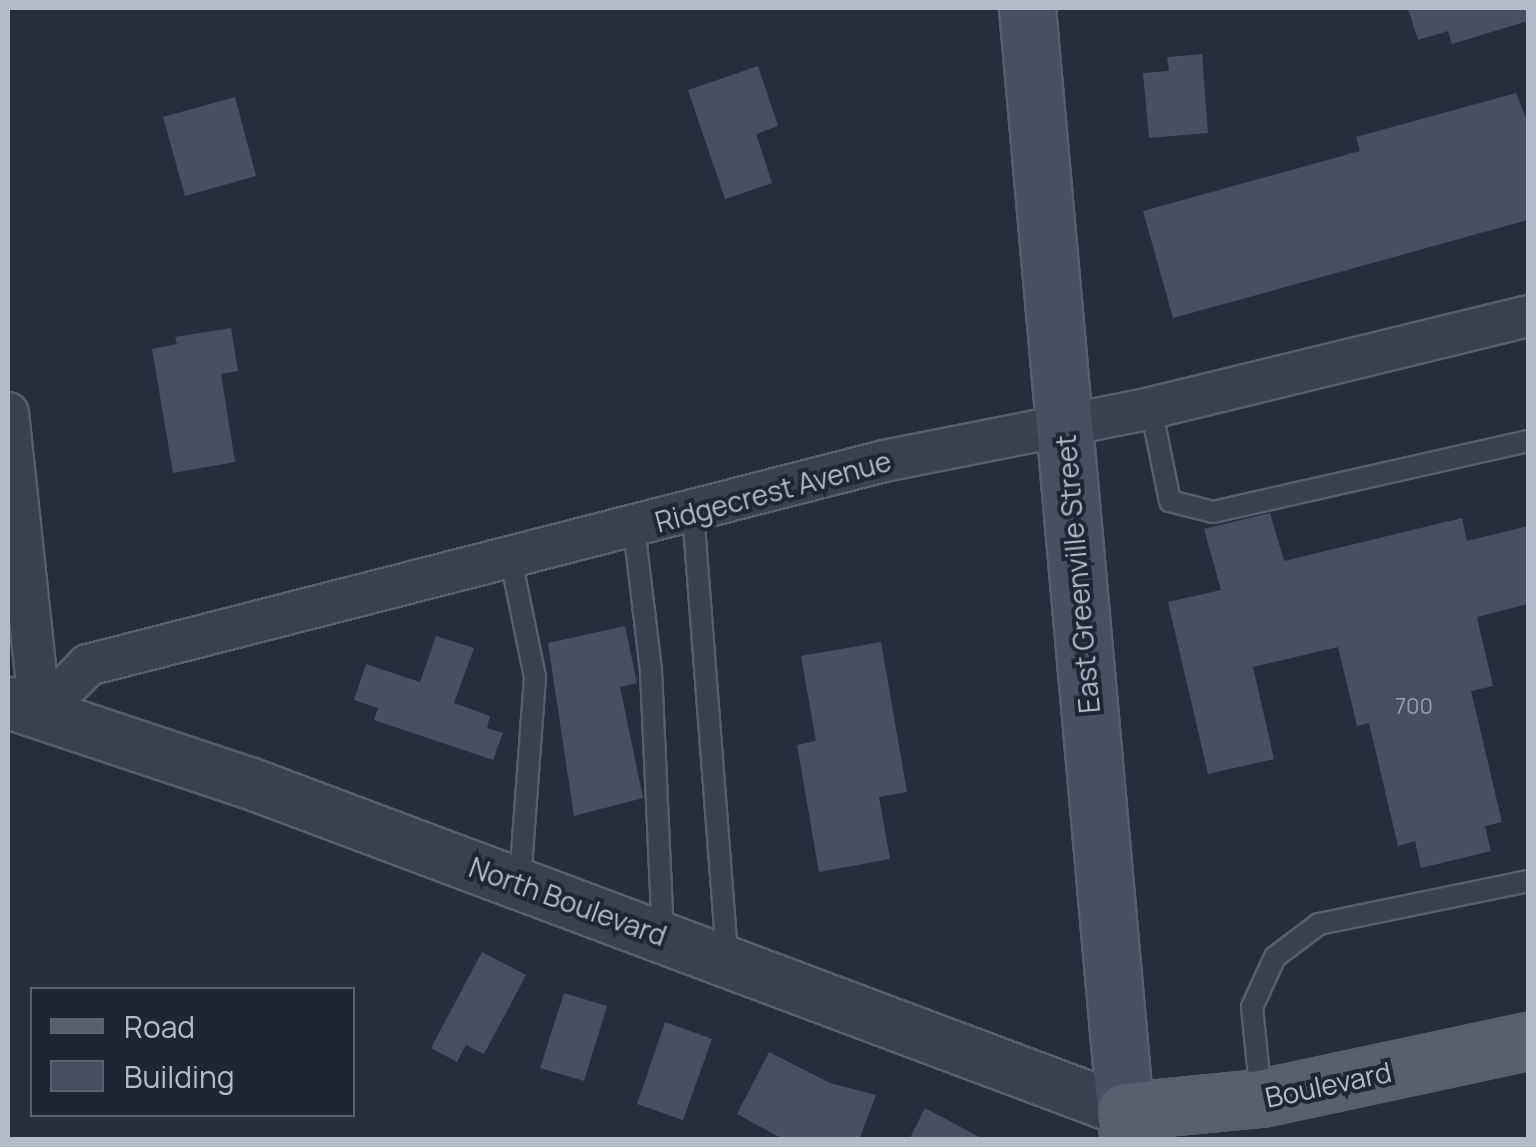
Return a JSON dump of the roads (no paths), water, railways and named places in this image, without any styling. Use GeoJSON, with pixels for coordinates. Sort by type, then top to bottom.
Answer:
{"type":"FeatureCollection","features":[{"type":"Feature","properties":{"kind":"main road","name":"East Greenville Street"},"geometry":{"type":"LineString","coordinates":[[1027,8],[1127,1125]]}},
{"type":"Feature","properties":{"kind":"main road","name":"Boulevard"},"geometry":{"type":"LineString","coordinates":[[1127,1125],[1528,1042]]}},
{"type":"Feature","properties":{"kind":"street","name":"Ridgecrest Avenue"},"geometry":{"type":"LineString","coordinates":[[24,709],[88,665],[512,560],[884,461],[1151,408],[1528,316]]}},
{"type":"Feature","properties":{"kind":"street"},"geometry":{"type":"LineString","coordinates":[[8,413],[24,709]]}},
{"type":"Feature","properties":{"kind":"street","name":"North Boulevard"},"geometry":{"type":"LineString","coordinates":[[24,709],[249,782],[727,960],[1127,1125]]}},
{"type":"Feature","properties":{"kind":"lane"},"geometry":{"type":"LineString","coordinates":[[1151,408],[1170,501],[1214,512],[1528,441]]}},
{"type":"Feature","properties":{"kind":"lane"},"geometry":{"type":"LineString","coordinates":[[693,512],[727,960]]}},
{"type":"Feature","properties":{"kind":"lane"},"geometry":{"type":"LineString","coordinates":[[634,528],[651,671],[663,936]]}},
{"type":"Feature","properties":{"kind":"lane"},"geometry":{"type":"LineString","coordinates":[[512,560],[535,678],[520,883]]}},
{"type":"Feature","properties":{"kind":"lane"},"geometry":{"type":"LineString","coordinates":[[1261,1098],[1252,1007],[1275,957],[1319,924],[1528,881]]}}]}
